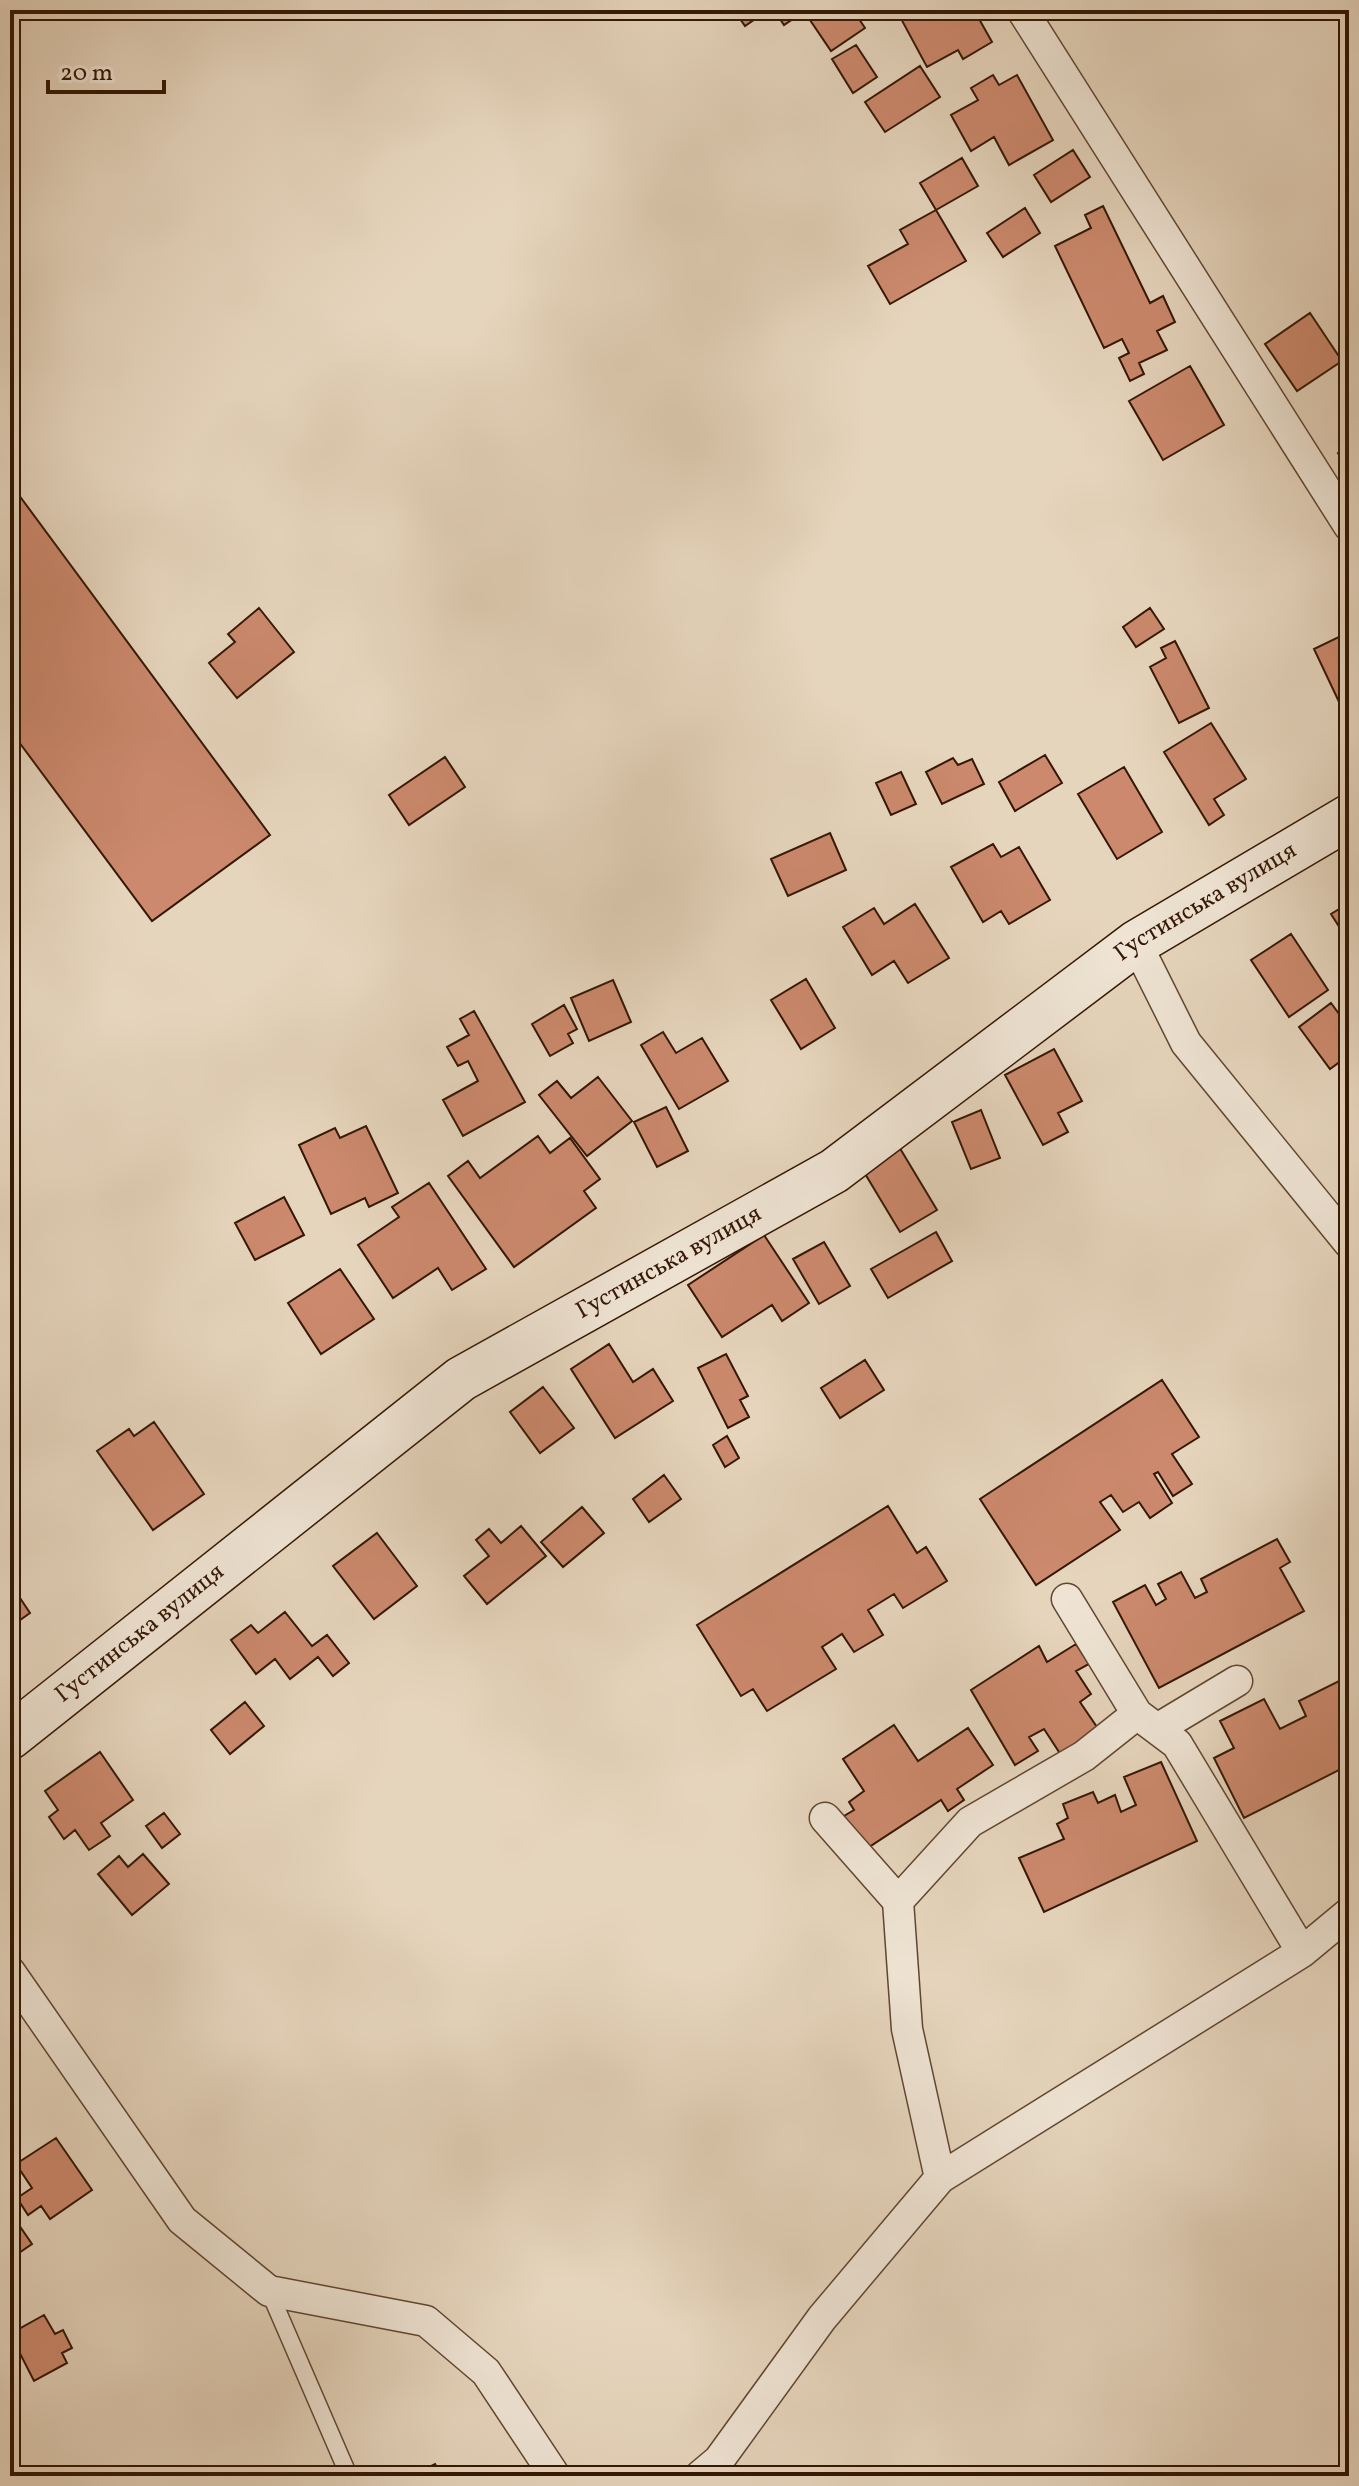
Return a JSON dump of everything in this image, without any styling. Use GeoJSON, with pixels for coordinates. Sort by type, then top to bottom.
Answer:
{"type":"FeatureCollection","features":[{"type":"Feature","properties":{"kind":"main road","name":"Густинська вулиця"},"geometry":{"type":"LineString","coordinates":[[10,1737],[461,1379],[834,1171],[1136,943],[1349,817]]}},
{"type":"Feature","properties":{"kind":"street"},"geometry":{"type":"LineString","coordinates":[[1022,10],[1349,526]]}},
{"type":"Feature","properties":{"kind":"street"},"geometry":{"type":"LineString","coordinates":[[1136,943],[1186,1043],[1349,1243]]}},
{"type":"Feature","properties":{"kind":"street"},"geometry":{"type":"LineString","coordinates":[[1067,1599],[1147,1722],[1177,1744],[1302,1952]]}},
{"type":"Feature","properties":{"kind":"street"},"geometry":{"type":"LineString","coordinates":[[898,1901],[970,1822],[1147,1722],[1237,1681]]}},
{"type":"Feature","properties":{"kind":"street"},"geometry":{"type":"LineString","coordinates":[[825,1818],[898,1901],[907,2029],[940,2178]]}},
{"type":"Feature","properties":{"kind":"street"},"geometry":{"type":"LineString","coordinates":[[700,2476],[719,2460],[822,2318],[940,2178],[1302,1952],[1349,1913]]}},
{"type":"Feature","properties":{"kind":"street"},"geometry":{"type":"LineString","coordinates":[[10,1972],[182,2220],[269,2291],[426,2321],[486,2372],[555,2476]]}},
{"type":"Feature","properties":{"kind":"lane"},"geometry":{"type":"LineString","coordinates":[[269,2291],[349,2476]]}},
{"type":"Feature","properties":{"kind":"building"},"geometry":{"type":"Polygon","coordinates":[[[734,10],[768,10],[745,26],[734,10]]]}},
{"type":"Feature","properties":{"kind":"building"},"geometry":{"type":"Polygon","coordinates":[[[774,10],[806,10],[784,25],[774,10]]]}},
{"type":"Feature","properties":{"kind":"building"},"geometry":{"type":"Polygon","coordinates":[[[831,10],[838,20],[853,10],[865,28],[831,51],[810,20],[831,10]]]}},
{"type":"Feature","properties":{"kind":"building"},"geometry":{"type":"Polygon","coordinates":[[[908,10],[974,10],[992,42],[963,59],[958,50],[927,67],[899,15],[908,10]]]}},
{"type":"Feature","properties":{"kind":"building"},"geometry":{"type":"Polygon","coordinates":[[[856,45],[877,77],[853,93],[832,59],[856,45]]]}},
{"type":"Feature","properties":{"kind":"building"},"geometry":{"type":"Polygon","coordinates":[[[920,66],[940,97],[885,132],[865,102],[920,66]]]}},
{"type":"Feature","properties":{"kind":"building"},"geometry":{"type":"Polygon","coordinates":[[[993,75],[999,85],[1017,75],[1053,140],[1009,165],[994,137],[971,151],[951,115],[978,100],[971,88],[993,75]]]}},
{"type":"Feature","properties":{"kind":"building"},"geometry":{"type":"Polygon","coordinates":[[[1073,150],[1090,177],[1051,202],[1034,175],[1073,150]]]}},
{"type":"Feature","properties":{"kind":"building"},"geometry":{"type":"Polygon","coordinates":[[[962,158],[978,186],[936,210],[920,183],[962,158]]]}},
{"type":"Feature","properties":{"kind":"building"},"geometry":{"type":"Polygon","coordinates":[[[1103,206],[1150,303],[1163,296],[1175,322],[1157,331],[1167,350],[1139,363],[1144,374],[1130,381],[1119,358],[1129,353],[1122,339],[1104,348],[1055,246],[1091,228],[1085,215],[1103,206]]]}},
{"type":"Feature","properties":{"kind":"building"},"geometry":{"type":"Polygon","coordinates":[[[1025,208],[1040,233],[1003,257],[987,233],[1025,208]]]}},
{"type":"Feature","properties":{"kind":"building"},"geometry":{"type":"Polygon","coordinates":[[[936,210],[966,261],[890,304],[868,266],[908,244],[900,230],[936,210]]]}},
{"type":"Feature","properties":{"kind":"building"},"geometry":{"type":"Polygon","coordinates":[[[1310,313],[1342,361],[1297,391],[1265,344],[1310,313]]]}},
{"type":"Feature","properties":{"kind":"building"},"geometry":{"type":"Polygon","coordinates":[[[1190,366],[1224,425],[1163,460],[1129,401],[1190,366]]]}},
{"type":"Feature","properties":{"kind":"building"},"geometry":{"type":"Polygon","coordinates":[[[1349,446],[1349,472],[1338,453],[1349,446]]]}},
{"type":"Feature","properties":{"kind":"building"},"geometry":{"type":"Polygon","coordinates":[[[10,483],[270,835],[152,921],[10,730],[10,483]]]}},
{"type":"Feature","properties":{"kind":"building"},"geometry":{"type":"Polygon","coordinates":[[[259,608],[294,652],[237,698],[209,663],[235,642],[228,634],[259,608]]]}},
{"type":"Feature","properties":{"kind":"building"},"geometry":{"type":"Polygon","coordinates":[[[1150,608],[1164,629],[1136,647],[1123,627],[1150,608]]]}},
{"type":"Feature","properties":{"kind":"building"},"geometry":{"type":"Polygon","coordinates":[[[1349,632],[1349,723],[1314,649],[1349,632]]]}},
{"type":"Feature","properties":{"kind":"building"},"geometry":{"type":"Polygon","coordinates":[[[1175,641],[1209,708],[1179,723],[1150,667],[1166,658],[1161,648],[1175,641]]]}},
{"type":"Feature","properties":{"kind":"building"},"geometry":{"type":"Polygon","coordinates":[[[1211,723],[1246,779],[1214,799],[1224,815],[1209,825],[1164,752],[1211,723]]]}},
{"type":"Feature","properties":{"kind":"building"},"geometry":{"type":"Polygon","coordinates":[[[1045,755],[1062,783],[1015,811],[999,782],[1045,755]]]}},
{"type":"Feature","properties":{"kind":"building"},"geometry":{"type":"Polygon","coordinates":[[[445,757],[465,787],[409,825],[389,795],[445,757]]]}},
{"type":"Feature","properties":{"kind":"building"},"geometry":{"type":"Polygon","coordinates":[[[953,758],[958,765],[972,759],[984,784],[942,804],[926,772],[953,758]]]}},
{"type":"Feature","properties":{"kind":"building"},"geometry":{"type":"Polygon","coordinates":[[[1124,767],[1162,832],[1117,859],[1078,794],[1124,767]]]}},
{"type":"Feature","properties":{"kind":"building"},"geometry":{"type":"Polygon","coordinates":[[[901,772],[916,804],[891,815],[876,783],[901,772]]]}},
{"type":"Feature","properties":{"kind":"building"},"geometry":{"type":"Polygon","coordinates":[[[830,833],[846,870],[788,896],[771,859],[830,833]]]}},
{"type":"Feature","properties":{"kind":"building"},"geometry":{"type":"Polygon","coordinates":[[[993,844],[1001,857],[1019,847],[1050,900],[1009,924],[1001,911],[983,922],[951,867],[993,844]]]}},
{"type":"Feature","properties":{"kind":"building"},"geometry":{"type":"Polygon","coordinates":[[[1349,903],[1349,942],[1331,914],[1349,903]]]}},
{"type":"Feature","properties":{"kind":"building"},"geometry":{"type":"Polygon","coordinates":[[[915,904],[949,958],[908,983],[894,961],[872,975],[843,927],[874,908],[884,924],[915,904]]]}},
{"type":"Feature","properties":{"kind":"building"},"geometry":{"type":"Polygon","coordinates":[[[1291,934],[1328,990],[1289,1017],[1251,960],[1291,934]]]}},
{"type":"Feature","properties":{"kind":"building"},"geometry":{"type":"Polygon","coordinates":[[[806,979],[835,1028],[801,1049],[771,1000],[806,979]]]}},
{"type":"Feature","properties":{"kind":"building"},"geometry":{"type":"Polygon","coordinates":[[[613,980],[631,1022],[589,1041],[571,998],[613,980]]]}},
{"type":"Feature","properties":{"kind":"building"},"geometry":{"type":"Polygon","coordinates":[[[1331,1003],[1345,1022],[1349,1019],[1349,1055],[1330,1069],[1299,1027],[1331,1003]]]}},
{"type":"Feature","properties":{"kind":"building"},"geometry":{"type":"Polygon","coordinates":[[[564,1005],[577,1029],[568,1034],[573,1043],[550,1056],[532,1024],[564,1005]]]}},
{"type":"Feature","properties":{"kind":"building"},"geometry":{"type":"Polygon","coordinates":[[[474,1011],[525,1102],[463,1136],[443,1100],[478,1081],[468,1061],[458,1066],[447,1047],[469,1035],[460,1019],[474,1011]]]}},
{"type":"Feature","properties":{"kind":"building"},"geometry":{"type":"Polygon","coordinates":[[[663,1032],[676,1053],[702,1038],[728,1081],[679,1109],[641,1045],[663,1032]]]}},
{"type":"Feature","properties":{"kind":"building"},"geometry":{"type":"Polygon","coordinates":[[[1054,1049],[1082,1101],[1058,1113],[1068,1132],[1043,1145],[1005,1075],[1054,1049]]]}},
{"type":"Feature","properties":{"kind":"building"},"geometry":{"type":"Polygon","coordinates":[[[598,1077],[632,1121],[587,1156],[539,1095],[557,1081],[571,1098],[598,1077]]]}},
{"type":"Feature","properties":{"kind":"building"},"geometry":{"type":"Polygon","coordinates":[[[666,1107],[688,1151],[657,1167],[634,1122],[666,1107]]]}},
{"type":"Feature","properties":{"kind":"building"},"geometry":{"type":"Polygon","coordinates":[[[981,1110],[1000,1158],[971,1169],[952,1122],[981,1110]]]}},
{"type":"Feature","properties":{"kind":"building"},"geometry":{"type":"Polygon","coordinates":[[[366,1126],[398,1193],[369,1207],[365,1198],[331,1214],[299,1145],[335,1128],[340,1138],[366,1126]]]}},
{"type":"Feature","properties":{"kind":"building"},"geometry":{"type":"Polygon","coordinates":[[[538,1136],[550,1153],[570,1138],[600,1179],[584,1191],[596,1208],[514,1267],[448,1176],[468,1161],[480,1178],[538,1136]]]}},
{"type":"Feature","properties":{"kind":"building"},"geometry":{"type":"Polygon","coordinates":[[[898,1145],[937,1210],[900,1232],[861,1167],[898,1145]]]}},
{"type":"Feature","properties":{"kind":"building"},"geometry":{"type":"Polygon","coordinates":[[[429,1183],[486,1269],[452,1290],[438,1268],[393,1298],[358,1245],[399,1217],[392,1207],[429,1183]]]}},
{"type":"Feature","properties":{"kind":"building"},"geometry":{"type":"Polygon","coordinates":[[[284,1197],[304,1235],[255,1260],[235,1223],[284,1197]]]}},
{"type":"Feature","properties":{"kind":"building"},"geometry":{"type":"Polygon","coordinates":[[[936,1232],[952,1261],[888,1298],[871,1269],[936,1232]]]}},
{"type":"Feature","properties":{"kind":"building"},"geometry":{"type":"Polygon","coordinates":[[[764,1235],[809,1303],[782,1321],[772,1305],[722,1337],[688,1285],[764,1235]]]}},
{"type":"Feature","properties":{"kind":"building"},"geometry":{"type":"Polygon","coordinates":[[[824,1242],[850,1286],[819,1304],[793,1259],[824,1242]]]}},
{"type":"Feature","properties":{"kind":"building"},"geometry":{"type":"Polygon","coordinates":[[[340,1269],[374,1319],[321,1354],[288,1303],[340,1269]]]}},
{"type":"Feature","properties":{"kind":"building"},"geometry":{"type":"Polygon","coordinates":[[[609,1344],[633,1382],[653,1369],[673,1401],[615,1438],[571,1369],[609,1344]]]}},
{"type":"Feature","properties":{"kind":"building"},"geometry":{"type":"Polygon","coordinates":[[[726,1354],[748,1396],[740,1400],[749,1417],[728,1428],[698,1368],[726,1354]]]}},
{"type":"Feature","properties":{"kind":"building"},"geometry":{"type":"Polygon","coordinates":[[[865,1360],[884,1390],[840,1418],[821,1388],[865,1360]]]}},
{"type":"Feature","properties":{"kind":"building"},"geometry":{"type":"Polygon","coordinates":[[[1162,1380],[1199,1437],[1172,1454],[1192,1484],[1173,1496],[1158,1472],[1154,1474],[1172,1503],[1150,1518],[1139,1502],[1123,1512],[1111,1495],[1100,1502],[1120,1530],[1036,1585],[980,1499],[1162,1380]]]}},
{"type":"Feature","properties":{"kind":"building"},"geometry":{"type":"Polygon","coordinates":[[[543,1387],[574,1428],[540,1453],[510,1412],[543,1387]]]}},
{"type":"Feature","properties":{"kind":"building"},"geometry":{"type":"Polygon","coordinates":[[[154,1422],[204,1494],[153,1530],[97,1451],[129,1429],[134,1436],[154,1422]]]}},
{"type":"Feature","properties":{"kind":"building"},"geometry":{"type":"Polygon","coordinates":[[[727,1436],[739,1458],[725,1467],[713,1445],[727,1436]]]}},
{"type":"Feature","properties":{"kind":"building"},"geometry":{"type":"Polygon","coordinates":[[[664,1475],[681,1499],[649,1522],[633,1499],[664,1475]]]}},
{"type":"Feature","properties":{"kind":"building"},"geometry":{"type":"Polygon","coordinates":[[[888,1506],[917,1553],[926,1547],[947,1581],[903,1608],[894,1594],[868,1610],[883,1635],[854,1652],[842,1634],[822,1647],[836,1669],[767,1711],[753,1689],[741,1696],[697,1625],[888,1506]]]}},
{"type":"Feature","properties":{"kind":"building"},"geometry":{"type":"Polygon","coordinates":[[[582,1507],[604,1533],[563,1567],[541,1542],[582,1507]]]}},
{"type":"Feature","properties":{"kind":"building"},"geometry":{"type":"Polygon","coordinates":[[[521,1526],[546,1556],[487,1604],[464,1576],[489,1556],[476,1540],[489,1529],[501,1543],[521,1526]]]}},
{"type":"Feature","properties":{"kind":"building"},"geometry":{"type":"Polygon","coordinates":[[[377,1533],[417,1586],[374,1619],[333,1566],[377,1533]]]}},
{"type":"Feature","properties":{"kind":"building"},"geometry":{"type":"Polygon","coordinates":[[[1277,1539],[1290,1562],[1280,1568],[1304,1611],[1159,1688],[1113,1602],[1145,1585],[1156,1605],[1166,1599],[1158,1584],[1181,1572],[1195,1598],[1207,1592],[1201,1579],[1277,1539]]]}},
{"type":"Feature","properties":{"kind":"building"},"geometry":{"type":"Polygon","coordinates":[[[10,1583],[30,1613],[10,1627],[10,1583]]]}},
{"type":"Feature","properties":{"kind":"building"},"geometry":{"type":"Polygon","coordinates":[[[285,1612],[312,1646],[327,1635],[349,1663],[333,1676],[318,1657],[290,1679],[275,1659],[256,1674],[231,1640],[251,1625],[258,1633],[285,1612]]]}},
{"type":"Feature","properties":{"kind":"building"},"geometry":{"type":"Polygon","coordinates":[[[1076,1644],[1089,1664],[1076,1671],[1091,1694],[1080,1702],[1101,1733],[1063,1758],[1044,1729],[1029,1737],[1038,1751],[1015,1765],[971,1690],[1039,1646],[1047,1662],[1076,1644]]]}},
{"type":"Feature","properties":{"kind":"building"},"geometry":{"type":"Polygon","coordinates":[[[1349,1676],[1349,1765],[1244,1818],[1214,1758],[1234,1748],[1220,1721],[1264,1699],[1280,1729],[1306,1716],[1299,1701],[1349,1676]]]}},
{"type":"Feature","properties":{"kind":"building"},"geometry":{"type":"Polygon","coordinates":[[[245,1702],[264,1726],[230,1754],[211,1730],[245,1702]]]}},
{"type":"Feature","properties":{"kind":"building"},"geometry":{"type":"Polygon","coordinates":[[[894,1725],[918,1761],[968,1728],[993,1765],[957,1789],[964,1800],[948,1811],[941,1800],[866,1849],[844,1816],[854,1810],[849,1802],[864,1791],[843,1759],[894,1725]]]}},
{"type":"Feature","properties":{"kind":"building"},"geometry":{"type":"Polygon","coordinates":[[[100,1752],[133,1800],[101,1823],[110,1836],[89,1850],[75,1830],[64,1839],[49,1817],[58,1810],[45,1791],[100,1752]]]}},
{"type":"Feature","properties":{"kind":"building"},"geometry":{"type":"Polygon","coordinates":[[[1161,1762],[1197,1841],[1044,1912],[1019,1858],[1064,1839],[1057,1824],[1068,1818],[1063,1804],[1093,1792],[1098,1803],[1115,1795],[1121,1812],[1136,1805],[1124,1777],[1161,1762]]]}},
{"type":"Feature","properties":{"kind":"building"},"geometry":{"type":"Polygon","coordinates":[[[164,1813],[180,1834],[162,1848],[146,1826],[164,1813]]]}},
{"type":"Feature","properties":{"kind":"building"},"geometry":{"type":"Polygon","coordinates":[[[143,1854],[169,1884],[132,1915],[98,1874],[119,1856],[128,1867],[143,1854]]]}},
{"type":"Feature","properties":{"kind":"building"},"geometry":{"type":"Polygon","coordinates":[[[56,2138],[92,2190],[50,2219],[41,2206],[28,2215],[17,2198],[32,2188],[16,2164],[56,2138]]]}},
{"type":"Feature","properties":{"kind":"building"},"geometry":{"type":"Polygon","coordinates":[[[10,2212],[32,2244],[10,2259],[10,2212]]]}},
{"type":"Feature","properties":{"kind":"building"},"geometry":{"type":"Polygon","coordinates":[[[44,2315],[55,2334],[63,2330],[72,2348],[62,2353],[67,2363],[34,2381],[10,2334],[44,2315]]]}},
{"type":"Feature","properties":{"kind":"building"},"geometry":{"type":"Polygon","coordinates":[[[435,2464],[441,2476],[411,2476],[435,2464]]]}}]}
